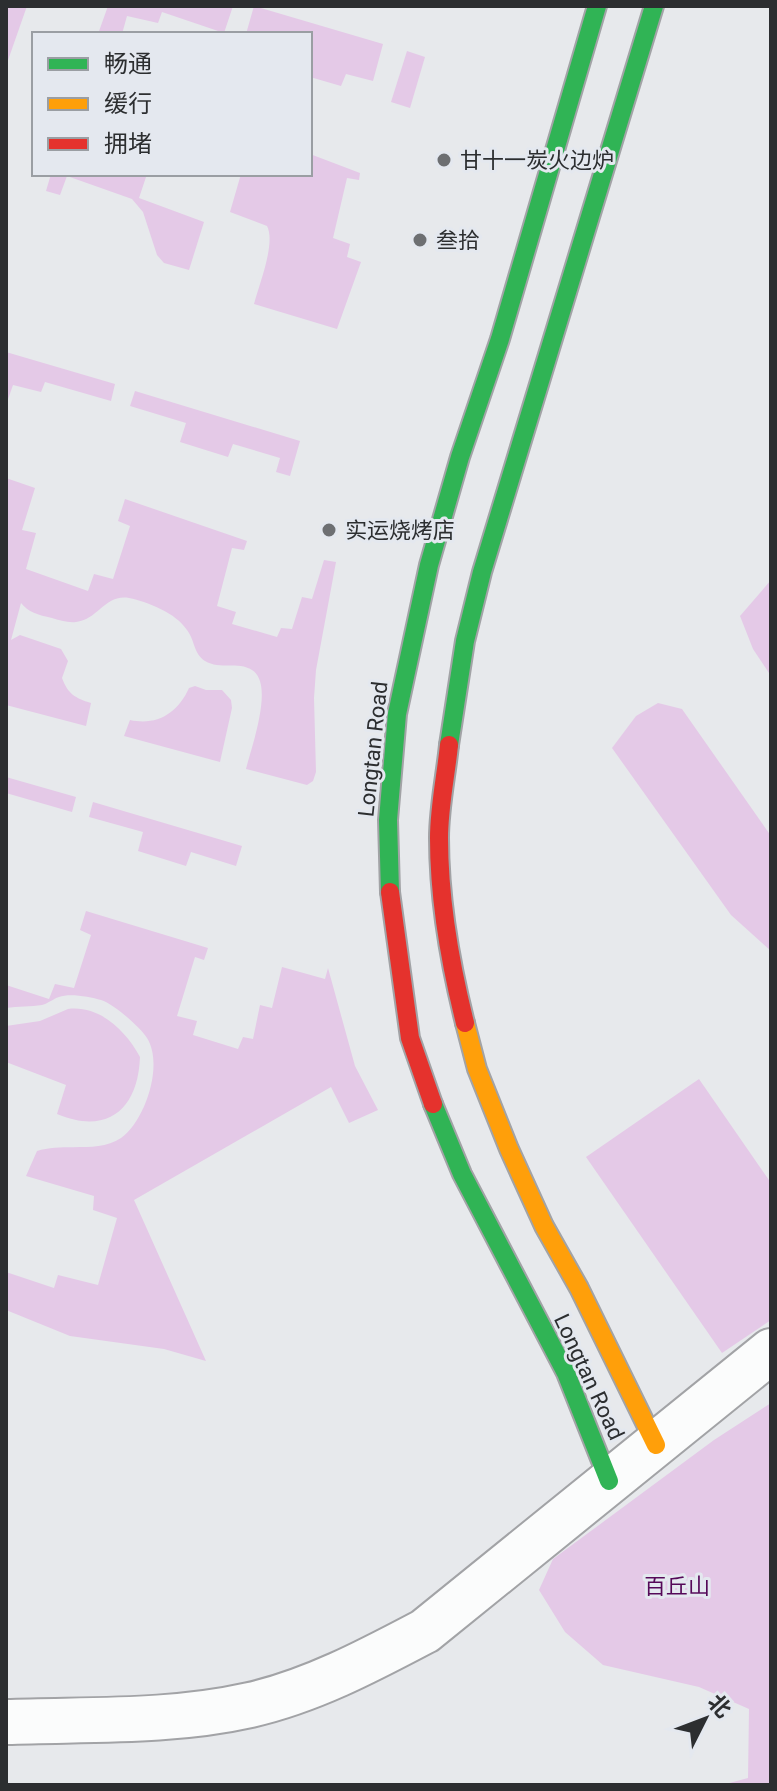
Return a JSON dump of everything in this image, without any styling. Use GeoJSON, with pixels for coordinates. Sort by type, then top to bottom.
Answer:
{"type":"FeatureCollection","features":[{"type":"Feature","properties":{"kind":"main road","name":"Longtan Road"},"geometry":{"type":"LineString","coordinates":[[597,6],[500,339],[460,457],[429,565],[397,714],[388,820],[390,894],[396,947],[410,1038],[426,1088],[462,1174],[566,1373],[609,1481]]}},
{"type":"Feature","properties":{"kind":"main road","name":"Longtan Road"},"geometry":{"type":"LineString","coordinates":[[654,6],[482,572],[458,682],[439,835],[441,882],[455,984],[477,1069],[544,1226],[579,1288],[656,1445]]}},
{"type":"Feature","properties":{"kind":"street"},"geometry":{"type":"LineString","coordinates":[[6,1722],[146,1719],[228,1709],[297,1691],[364,1663],[425,1631],[771,1351]]}},
{"type":"Feature","properties":{"kind":"green space"},"geometry":{"type":"Polygon","coordinates":[[[6,6],[27,6],[6,66],[6,6]]]}},
{"type":"Feature","properties":{"kind":"green space"},"geometry":{"type":"Polygon","coordinates":[[[108,6],[233,6],[224,32],[162,12],[158,23],[127,16],[123,32],[99,32],[108,6]]]}},
{"type":"Feature","properties":{"kind":"green space"},"geometry":{"type":"Polygon","coordinates":[[[254,6],[383,44],[373,81],[346,74],[341,86],[312,78],[312,32],[247,32],[254,6]]]}},
{"type":"Feature","properties":{"kind":"green space"},"geometry":{"type":"Polygon","coordinates":[[[407,51],[425,57],[410,108],[391,102],[407,51]]]}},
{"type":"Feature","properties":{"kind":"green space"},"geometry":{"type":"Polygon","coordinates":[[[312,155],[360,173],[359,180],[347,178],[333,238],[350,244],[347,257],[361,262],[337,329],[254,304],[268,253],[269,233],[267,226],[230,212],[240,176],[312,176],[312,155]]]}},
{"type":"Feature","properties":{"kind":"green space"},"geometry":{"type":"Polygon","coordinates":[[[50,176],[67,176],[60,195],[46,191],[50,176]]]}},
{"type":"Feature","properties":{"kind":"green space"},"geometry":{"type":"Polygon","coordinates":[[[67,176],[146,176],[139,198],[204,222],[189,270],[164,263],[157,255],[143,212],[132,199],[67,176]]]}},
{"type":"Feature","properties":{"kind":"green space"},"geometry":{"type":"Polygon","coordinates":[[[6,352],[115,384],[111,401],[45,382],[41,392],[13,385],[6,405],[6,352]]]}},
{"type":"Feature","properties":{"kind":"green space"},"geometry":{"type":"Polygon","coordinates":[[[135,391],[300,441],[290,476],[276,472],[280,458],[233,444],[228,457],[180,442],[186,423],[130,406],[135,391]]]}},
{"type":"Feature","properties":{"kind":"green space"},"geometry":{"type":"Polygon","coordinates":[[[6,478],[35,488],[22,530],[36,533],[26,569],[88,591],[94,574],[113,579],[130,526],[118,521],[125,499],[247,541],[244,550],[232,548],[217,606],[236,612],[232,624],[277,637],[281,628],[292,629],[302,597],[312,599],[324,560],[336,562],[316,670],[316,772],[313,781],[307,785],[246,769],[260,717],[259,677],[247,667],[205,661],[198,654],[187,630],[176,618],[161,609],[129,598],[107,603],[90,617],[73,622],[38,614],[21,603],[11,640],[20,635],[61,649],[68,661],[62,678],[64,683],[73,695],[91,703],[86,726],[6,705],[6,478]]]}},
{"type":"Feature","properties":{"kind":"green space"},"geometry":{"type":"Polygon","coordinates":[[[771,580],[771,676],[753,649],[740,616],[771,580]]]}},
{"type":"Feature","properties":{"kind":"green space"},"geometry":{"type":"Polygon","coordinates":[[[189,688],[222,690],[231,700],[220,762],[124,736],[130,720],[149,721],[166,716],[179,704],[189,688]]]}},
{"type":"Feature","properties":{"kind":"green space"},"geometry":{"type":"Polygon","coordinates":[[[658,703],[682,709],[771,836],[771,951],[731,915],[612,748],[636,716],[658,703]]]}},
{"type":"Feature","properties":{"kind":"green space"},"geometry":{"type":"Polygon","coordinates":[[[6,777],[76,797],[72,812],[6,793],[6,777]]]}},
{"type":"Feature","properties":{"kind":"green space"},"geometry":{"type":"Polygon","coordinates":[[[93,802],[242,846],[236,866],[191,852],[186,866],[138,851],[143,832],[89,817],[93,802]]]}},
{"type":"Feature","properties":{"kind":"green space"},"geometry":{"type":"Polygon","coordinates":[[[86,911],[208,948],[204,960],[195,957],[177,1016],[197,1021],[193,1035],[238,1049],[243,1037],[253,1039],[260,1005],[272,1008],[282,967],[325,979],[328,968],[355,1066],[378,1110],[349,1123],[331,1087],[134,1200],[206,1361],[164,1349],[70,1336],[6,1310],[6,1272],[54,1288],[58,1275],[98,1285],[117,1218],[93,1210],[94,1196],[26,1176],[37,1151],[101,1146],[121,1138],[138,1119],[153,1077],[152,1049],[147,1038],[126,1016],[106,1002],[69,995],[42,1005],[6,1008],[6,985],[49,999],[55,984],[74,988],[91,935],[80,930],[86,911]]]}},
{"type":"Feature","properties":{"kind":"green space"},"geometry":{"type":"Polygon","coordinates":[[[68,1009],[91,1011],[111,1022],[120,1029],[140,1057],[138,1076],[126,1104],[105,1119],[75,1120],[57,1114],[66,1085],[6,1062],[6,1026],[40,1021],[68,1009]]]}},
{"type":"Feature","properties":{"kind":"green space"},"geometry":{"type":"Polygon","coordinates":[[[699,1079],[771,1183],[771,1320],[722,1353],[586,1157],[699,1079]]]}},
{"type":"Feature","properties":{"kind":"green space","name":"百丘山"},"geometry":{"type":"Polygon","coordinates":[[[771,1403],[771,1785],[722,1785],[748,1778],[749,1709],[699,1687],[603,1665],[565,1632],[539,1590],[553,1559],[714,1440],[771,1403]]]}},
{"type":"Feature","properties":{"kind":"traffic: fast"},"geometry":{"type":"LineString","coordinates":[[390,892],[388,820],[397,714],[429,565],[460,457],[500,339],[597,6]]}},
{"type":"Feature","properties":{"kind":"traffic: fast"},"geometry":{"type":"LineString","coordinates":[[449,745],[465,641],[482,572],[654,6]]}},
{"type":"Feature","properties":{"kind":"traffic: fast"},"geometry":{"type":"LineString","coordinates":[[433,1104],[462,1174],[566,1373],[609,1481]]}},
{"type":"Feature","properties":{"kind":"traffic: slow"},"geometry":{"type":"LineString","coordinates":[[465,1023],[477,1069],[509,1149],[544,1226],[579,1288],[656,1445]]}},
{"type":"Feature","properties":{"kind":"traffic: jam"},"geometry":{"type":"LineString","coordinates":[[449,745],[440,815],[441,884],[446,931],[465,1023]]}},
{"type":"Feature","properties":{"kind":"traffic: jam"},"geometry":{"type":"LineString","coordinates":[[390,892],[410,1038],[433,1104]]}},
{"type":"Feature","properties":{"kind":"place","name":"甘十一炭火边炉"},"geometry":{"type":"Point","coordinates":[444,160]}},
{"type":"Feature","properties":{"kind":"place","name":"叁拾"},"geometry":{"type":"Point","coordinates":[420,240]}},
{"type":"Feature","properties":{"kind":"place","name":"实运烧烤店"},"geometry":{"type":"Point","coordinates":[329,530]}}]}
